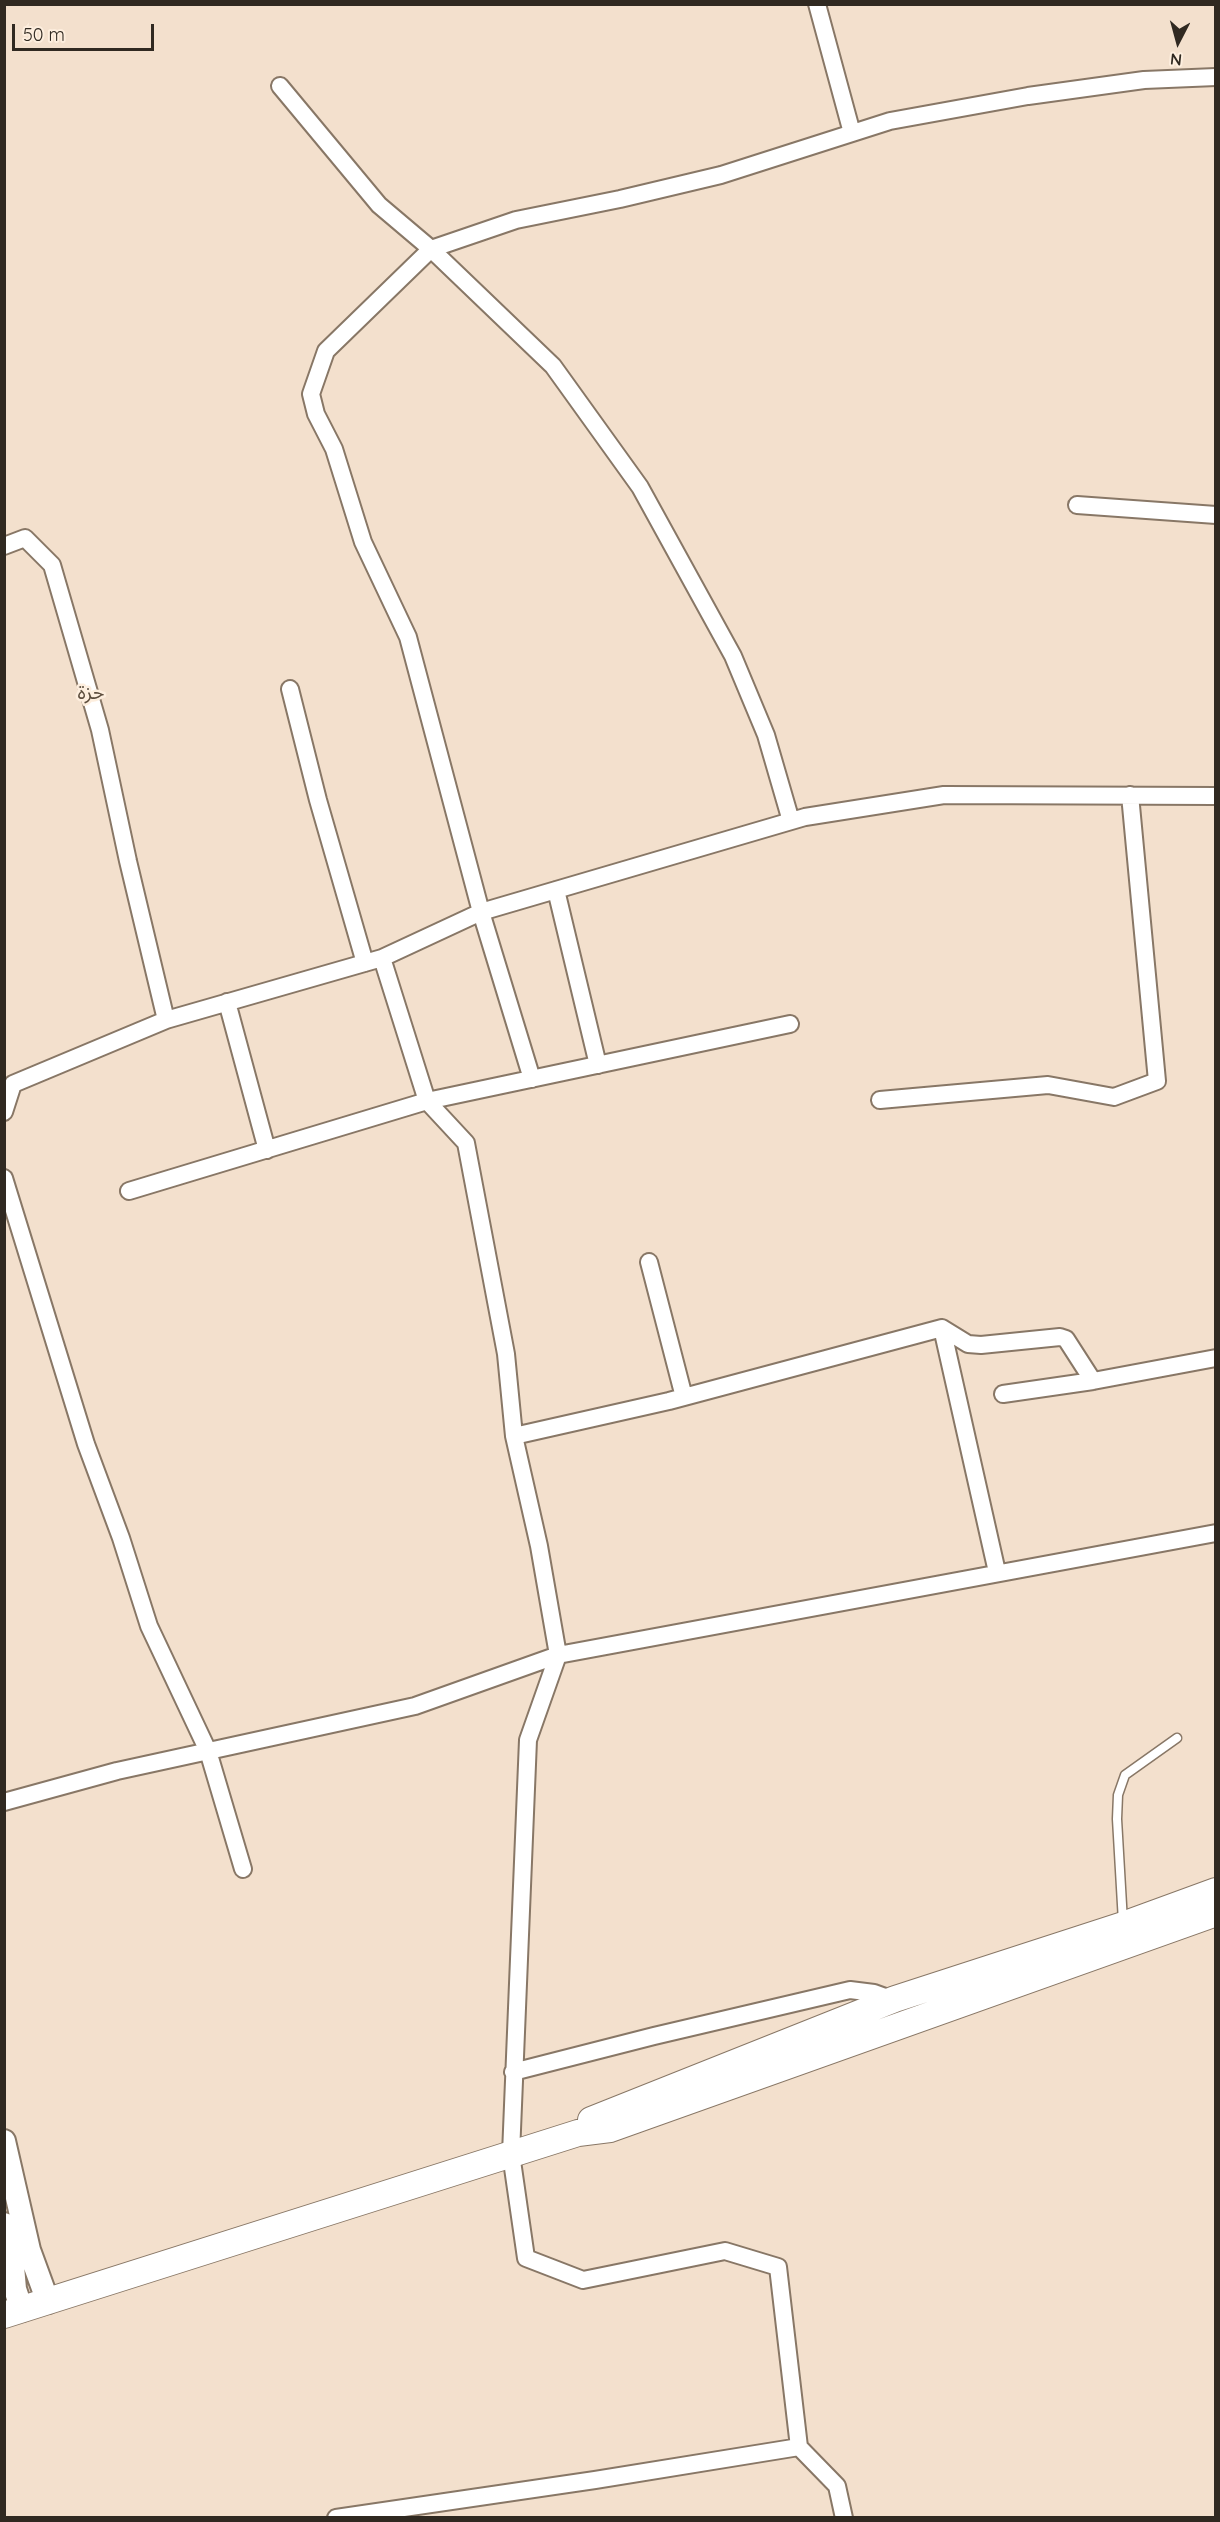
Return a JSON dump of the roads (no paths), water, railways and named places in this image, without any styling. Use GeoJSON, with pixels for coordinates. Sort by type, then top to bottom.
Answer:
{"type":"FeatureCollection","features":[{"type":"Feature","properties":{"kind":"main road"},"geometry":{"type":"LineString","coordinates":[[578,2133],[585,2124],[604,2113],[895,1999],[1123,1925],[1215,1891]]}},
{"type":"Feature","properties":{"kind":"main road"},"geometry":{"type":"LineString","coordinates":[[13,2312],[578,2133],[610,2129],[1215,1913]]}},
{"type":"Feature","properties":{"kind":"street"},"geometry":{"type":"LineString","coordinates":[[817,4],[852,133]]}},
{"type":"Feature","properties":{"kind":"street"},"geometry":{"type":"LineString","coordinates":[[532,1079],[481,912],[408,637],[363,542],[334,449],[316,414],[311,394],[326,351],[431,249],[516,220],[721,175],[890,122],[1028,96],[1144,80],[1215,77]]}},
{"type":"Feature","properties":{"kind":"street"},"geometry":{"type":"LineString","coordinates":[[280,86],[379,205],[431,249],[553,366],[640,487],[733,656],[766,735],[791,821]]}},
{"type":"Feature","properties":{"kind":"street"},"geometry":{"type":"LineString","coordinates":[[1077,505],[1215,515]]}},
{"type":"Feature","properties":{"kind":"street"},"geometry":{"type":"LineString","coordinates":[[4,546],[25,538],[52,565],[100,730],[165,1020]]}},
{"type":"Feature","properties":{"kind":"street"},"geometry":{"type":"LineString","coordinates":[[290,689],[318,800],[365,963]]}},
{"type":"Feature","properties":{"kind":"street"},"geometry":{"type":"LineString","coordinates":[[4,1112],[13,1084],[165,1020],[382,958],[481,912],[791,821],[944,795],[1215,796]]}},
{"type":"Feature","properties":{"kind":"street"},"geometry":{"type":"LineString","coordinates":[[880,1100],[1048,1085],[1114,1097],[1157,1082],[1130,795]]}},
{"type":"Feature","properties":{"kind":"street"},"geometry":{"type":"LineString","coordinates":[[556,890],[598,1065]]}},
{"type":"Feature","properties":{"kind":"street"},"geometry":{"type":"LineString","coordinates":[[382,958],[427,1101],[466,1143],[506,1354],[514,1436],[539,1546],[558,1655],[528,1740],[511,2154],[526,2258],[583,2280],[724,2251],[778,2267],[799,2447],[837,2486],[844,2517]]}},
{"type":"Feature","properties":{"kind":"street"},"geometry":{"type":"LineString","coordinates":[[227,1002],[267,1150]]}},
{"type":"Feature","properties":{"kind":"street"},"geometry":{"type":"LineString","coordinates":[[129,1191],[427,1101],[790,1024]]}},
{"type":"Feature","properties":{"kind":"street"},"geometry":{"type":"LineString","coordinates":[[4,1178],[86,1444],[121,1538],[149,1626],[208,1751],[243,1869]]}},
{"type":"Feature","properties":{"kind":"street"},"geometry":{"type":"LineString","coordinates":[[649,1262],[684,1397]]}},
{"type":"Feature","properties":{"kind":"street"},"geometry":{"type":"LineString","coordinates":[[514,1436],[684,1397],[942,1328],[968,1344],[1060,1337],[1066,1339],[1093,1381]]}},
{"type":"Feature","properties":{"kind":"street"},"geometry":{"type":"LineString","coordinates":[[942,1328],[997,1572]]}},
{"type":"Feature","properties":{"kind":"street"},"geometry":{"type":"LineString","coordinates":[[1003,1394],[1093,1381],[1215,1358]]}},
{"type":"Feature","properties":{"kind":"street"},"geometry":{"type":"LineString","coordinates":[[4,1802],[117,1771],[415,1706],[558,1655],[1215,1533]]}},
{"type":"Feature","properties":{"kind":"street"},"geometry":{"type":"LineString","coordinates":[[513,2072],[850,1990],[895,1999],[907,2024]]}},
{"type":"Feature","properties":{"kind":"street"},"geometry":{"type":"LineString","coordinates":[[4,2141],[29,2250],[48,2302]]}},
{"type":"Feature","properties":{"kind":"street"},"geometry":{"type":"LineString","coordinates":[[4,2224],[12,2255],[15,2289],[13,2312]]}},
{"type":"Feature","properties":{"kind":"street"},"geometry":{"type":"LineString","coordinates":[[336,2517],[399,2513],[799,2447]]}},
{"type":"Feature","properties":{"kind":"lane"},"geometry":{"type":"LineString","coordinates":[[1123,1925],[1116,1819],[1118,1795],[1125,1775],[1177,1738]]}},
{"type":"Feature","properties":{"kind":"district","name":"حزة"},"geometry":{"type":"Point","coordinates":[91,693]}}]}
